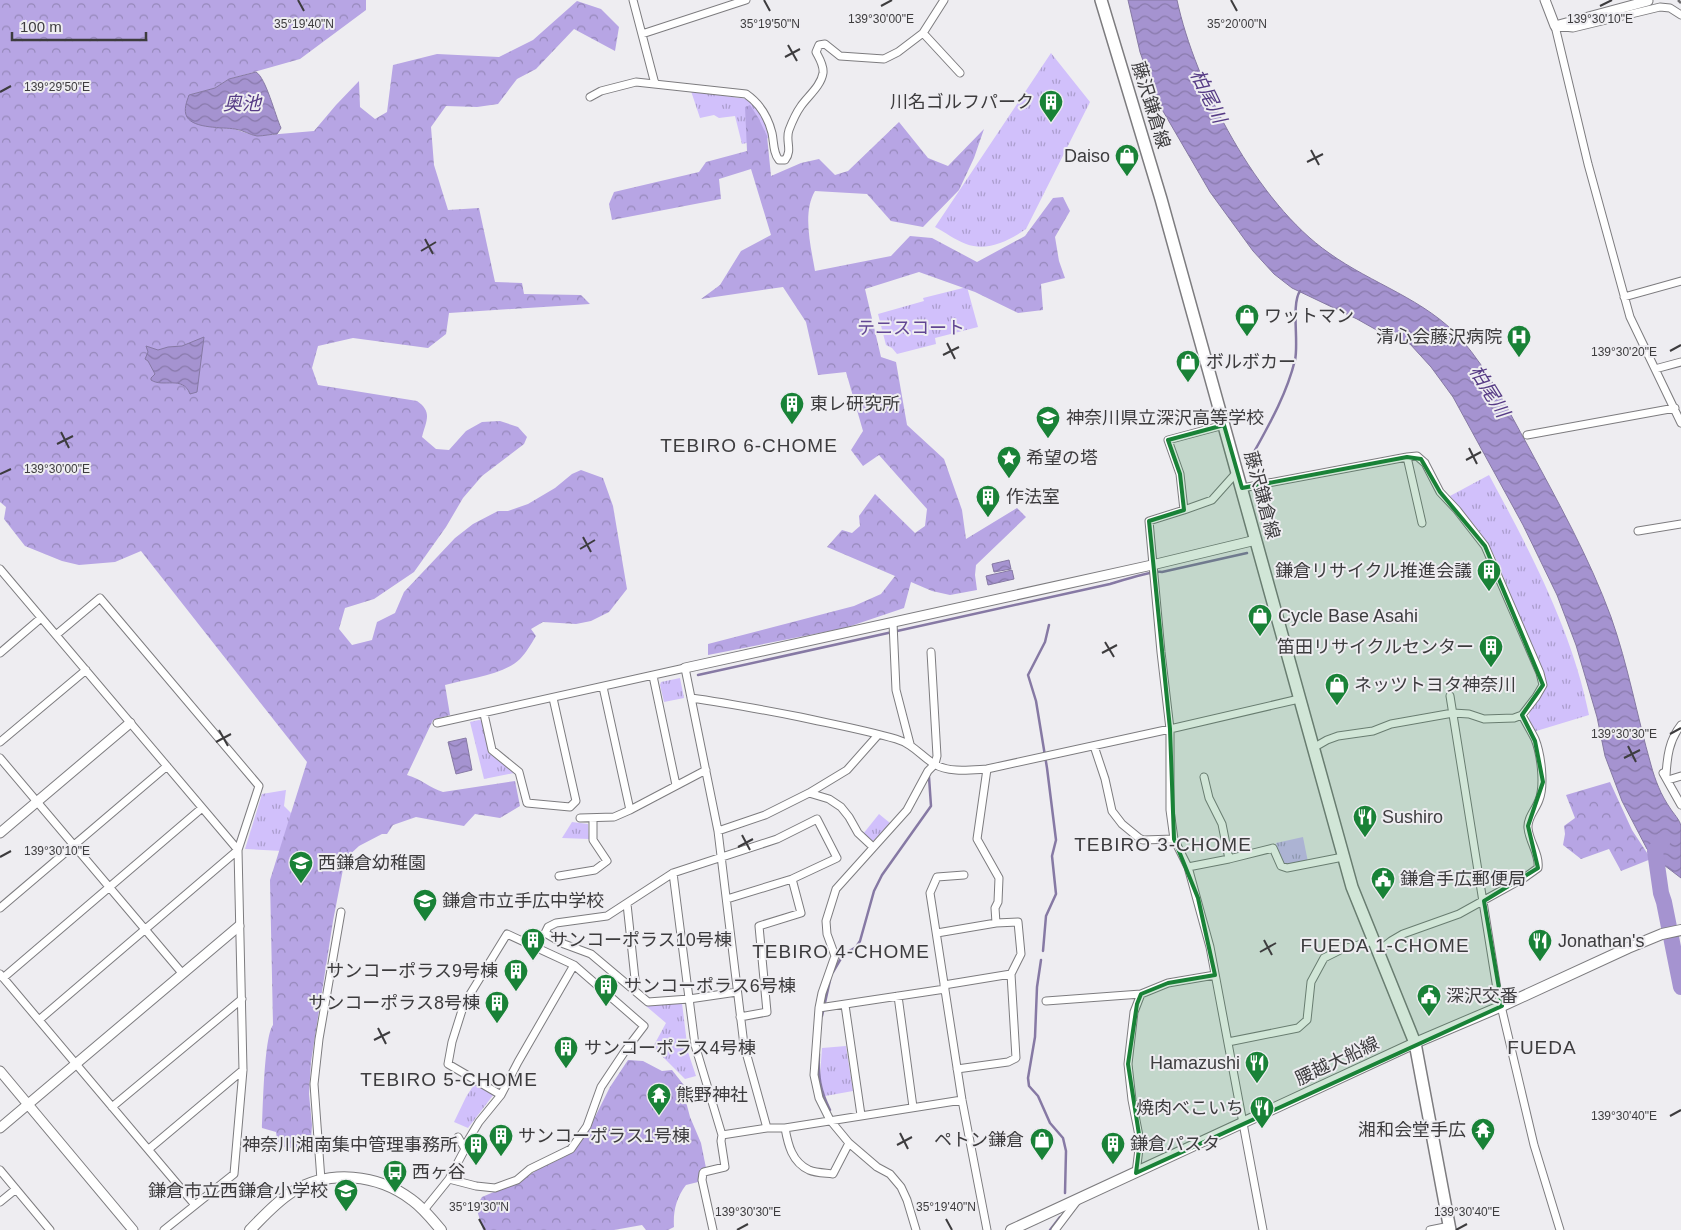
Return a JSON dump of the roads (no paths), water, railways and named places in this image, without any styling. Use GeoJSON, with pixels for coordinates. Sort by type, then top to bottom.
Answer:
{"type":"FeatureCollection","features":[{"type":"Feature","properties":{"kind":"main road","name":"藤沢鎌倉線"},"geometry":{"type":"LineString","coordinates":[[1101,0],[1162,199],[1352,887],[1415,1043],[1450,1228]]}},
{"type":"Feature","properties":{"kind":"main road","name":"腰越大船線"},"geometry":{"type":"LineString","coordinates":[[1011,1230],[1415,1043],[1502,1006],[1628,948],[1662,934],[1679,930]]}},
{"type":"Feature","properties":{"kind":"main road"},"geometry":{"type":"LineString","coordinates":[[250,1230],[294,1190],[321,1180],[336,1178],[371,1180],[386,1184],[400,1191],[424,1210],[441,1230]]}},
{"type":"Feature","properties":{"kind":"street"},"geometry":{"type":"LineString","coordinates":[[633,0],[655,84]]}},
{"type":"Feature","properties":{"kind":"street"},"geometry":{"type":"LineString","coordinates":[[642,34],[746,0]]}},
{"type":"Feature","properties":{"kind":"street"},"geometry":{"type":"LineString","coordinates":[[590,97],[601,91],[636,82],[746,94],[757,102],[765,117],[772,133],[776,156],[779,160],[785,160],[790,146],[788,139],[789,131],[800,108],[820,81],[823,72],[822,62],[816,52],[818,45],[825,44],[840,56],[884,59],[898,52],[923,33],[944,0]]}},
{"type":"Feature","properties":{"kind":"street"},"geometry":{"type":"LineString","coordinates":[[1544,0],[1554,26],[1588,164],[1630,317],[1681,423]]}},
{"type":"Feature","properties":{"kind":"street"},"geometry":{"type":"LineString","coordinates":[[1554,26],[1648,1]]}},
{"type":"Feature","properties":{"kind":"street"},"geometry":{"type":"LineString","coordinates":[[1554,26],[1573,28],[1660,7],[1670,8],[1681,16]]}},
{"type":"Feature","properties":{"kind":"street"},"geometry":{"type":"LineString","coordinates":[[923,33],[960,73]]}},
{"type":"Feature","properties":{"kind":"street"},"geometry":{"type":"LineString","coordinates":[[1624,297],[1681,282]]}},
{"type":"Feature","properties":{"kind":"street"},"geometry":{"type":"LineString","coordinates":[[1655,368],[1681,362]]}},
{"type":"Feature","properties":{"kind":"street"},"geometry":{"type":"LineString","coordinates":[[1527,435],[1675,408]]}},
{"type":"Feature","properties":{"kind":"street"},"geometry":{"type":"LineString","coordinates":[[1184,510],[1180,474],[1168,440],[1224,425]]}},
{"type":"Feature","properties":{"kind":"street"},"geometry":{"type":"LineString","coordinates":[[1242,488],[1417,456],[1425,463],[1440,492],[1469,524],[1485,546],[1540,673],[1543,684],[1536,697],[1522,715],[1514,718],[1484,719],[1469,714],[1453,713],[1392,724],[1373,731],[1338,736],[1313,748]]}},
{"type":"Feature","properties":{"kind":"street"},"geometry":{"type":"LineString","coordinates":[[1407,457],[1422,523]]}},
{"type":"Feature","properties":{"kind":"street"},"geometry":{"type":"LineString","coordinates":[[1237,472],[1212,500],[1149,520],[1152,565],[1170,729],[1170,810],[1174,839],[1188,867],[1210,947],[1262,1230]]}},
{"type":"Feature","properties":{"kind":"street"},"geometry":{"type":"LineString","coordinates":[[1638,531],[1681,524]]}},
{"type":"Feature","properties":{"kind":"street"},"geometry":{"type":"LineString","coordinates":[[437,723],[893,623],[1256,540]]}},
{"type":"Feature","properties":{"kind":"street"},"geometry":{"type":"LineString","coordinates":[[0,569],[238,850]]}},
{"type":"Feature","properties":{"kind":"street"},"geometry":{"type":"LineString","coordinates":[[56,635],[100,598],[259,786],[238,850],[243,1070],[234,1174],[164,1230]]}},
{"type":"Feature","properties":{"kind":"street"},"geometry":{"type":"LineString","coordinates":[[0,653],[42,618]]}},
{"type":"Feature","properties":{"kind":"street"},"geometry":{"type":"LineString","coordinates":[[893,623],[896,690],[910,744]]}},
{"type":"Feature","properties":{"kind":"street"},"geometry":{"type":"LineString","coordinates":[[916,1230],[901,1187],[890,1174],[877,1167],[848,1143],[830,1120],[819,1098],[814,1075],[819,1008],[822,993],[835,956],[827,934],[826,921],[836,890],[907,810],[928,771],[935,764],[937,756],[931,652]]}},
{"type":"Feature","properties":{"kind":"street"},"geometry":{"type":"LineString","coordinates":[[685,668],[722,856],[744,1046],[767,1128]]}},
{"type":"Feature","properties":{"kind":"street"},"geometry":{"type":"LineString","coordinates":[[0,742],[86,670]]}},
{"type":"Feature","properties":{"kind":"street"},"geometry":{"type":"LineString","coordinates":[[653,676],[676,785]]}},
{"type":"Feature","properties":{"kind":"street"},"geometry":{"type":"LineString","coordinates":[[602,687],[630,810]]}},
{"type":"Feature","properties":{"kind":"street"},"geometry":{"type":"LineString","coordinates":[[1450,696],[1497,989],[1534,1145],[1560,1230]]}},
{"type":"Feature","properties":{"kind":"street"},"geometry":{"type":"LineString","coordinates":[[484,714],[492,750],[519,772],[527,803],[570,807],[576,801],[553,698]]}},
{"type":"Feature","properties":{"kind":"street"},"geometry":{"type":"LineString","coordinates":[[691,698],[733,704],[878,735],[910,744],[935,764],[954,769],[986,769],[1299,699]]}},
{"type":"Feature","properties":{"kind":"street"},"geometry":{"type":"LineString","coordinates":[[1228,1042],[1298,1028],[1307,1020],[1312,982],[1324,958],[1340,950],[1375,946],[1459,914],[1538,868],[1539,863],[1530,839],[1528,820],[1539,800],[1543,782],[1536,741],[1522,715]]}},
{"type":"Feature","properties":{"kind":"street"},"geometry":{"type":"LineString","coordinates":[[0,832],[130,723]]}},
{"type":"Feature","properties":{"kind":"street"},"geometry":{"type":"LineString","coordinates":[[1681,725],[1675,733],[1670,746],[1666,776],[1681,805]]}},
{"type":"Feature","properties":{"kind":"street"},"geometry":{"type":"LineString","coordinates":[[718,831],[765,815],[809,793],[847,770],[878,735]]}},
{"type":"Feature","properties":{"kind":"street"},"geometry":{"type":"LineString","coordinates":[[1094,746],[1115,817],[1139,838],[1174,839]]}},
{"type":"Feature","properties":{"kind":"street"},"geometry":{"type":"LineString","coordinates":[[0,758],[182,973]]}},
{"type":"Feature","properties":{"kind":"street"},"geometry":{"type":"LineString","coordinates":[[0,908],[167,766]]}},
{"type":"Feature","properties":{"kind":"street"},"geometry":{"type":"LineString","coordinates":[[986,769],[977,839],[999,878],[998,902],[995,908],[996,923]]}},
{"type":"Feature","properties":{"kind":"street"},"geometry":{"type":"LineString","coordinates":[[580,818],[614,817],[706,770]]}},
{"type":"Feature","properties":{"kind":"street"},"geometry":{"type":"LineString","coordinates":[[1666,776],[1681,776]]}},
{"type":"Feature","properties":{"kind":"street"},"geometry":{"type":"LineString","coordinates":[[1204,777],[1209,798],[1222,824],[1229,859]]}},
{"type":"Feature","properties":{"kind":"street"},"geometry":{"type":"LineString","coordinates":[[809,793],[829,799],[841,807],[849,816],[858,833],[873,847]]}},
{"type":"Feature","properties":{"kind":"street"},"geometry":{"type":"LineString","coordinates":[[195,1205],[2,976],[202,808]]}},
{"type":"Feature","properties":{"kind":"street"},"geometry":{"type":"LineString","coordinates":[[559,876],[595,870],[607,861],[593,840],[593,818]]}},
{"type":"Feature","properties":{"kind":"street"},"geometry":{"type":"LineString","coordinates":[[727,899],[792,879],[837,858],[817,819],[777,839],[674,872],[607,916],[556,923],[548,927],[545,933],[564,944],[591,954],[648,1002],[689,999],[737,992]]}},
{"type":"Feature","properties":{"kind":"street"},"geometry":{"type":"LineString","coordinates":[[1188,867],[1273,848],[1281,866],[1287,868],[1343,856]]}},
{"type":"Feature","properties":{"kind":"street"},"geometry":{"type":"LineString","coordinates":[[39,1020],[238,850]]}},
{"type":"Feature","properties":{"kind":"street"},"geometry":{"type":"LineString","coordinates":[[674,872],[695,1045],[722,1135],[721,1141],[725,1167],[703,1172],[702,1180],[712,1218],[713,1230]]}},
{"type":"Feature","properties":{"kind":"street"},"geometry":{"type":"LineString","coordinates":[[964,875],[936,877],[930,893],[962,1100],[987,1230]]}},
{"type":"Feature","properties":{"kind":"street"},"geometry":{"type":"LineString","coordinates":[[740,1017],[767,1012],[759,926],[801,913],[792,879]]}},
{"type":"Feature","properties":{"kind":"street"},"geometry":{"type":"LineString","coordinates":[[627,904],[635,979],[634,990]]}},
{"type":"Feature","properties":{"kind":"street"},"geometry":{"type":"LineString","coordinates":[[321,1180],[314,1084],[319,1039],[341,912]]}},
{"type":"Feature","properties":{"kind":"street"},"geometry":{"type":"LineString","coordinates":[[937,933],[996,923],[1018,922],[1021,954],[1011,974],[1016,1058],[1008,1062],[957,1069]]}},
{"type":"Feature","properties":{"kind":"street"},"geometry":{"type":"LineString","coordinates":[[0,1128],[239,926]]}},
{"type":"Feature","properties":{"kind":"street"},"geometry":{"type":"LineString","coordinates":[[449,1179],[476,1186],[495,1188],[516,1180],[530,1169],[571,1149],[586,1126],[601,1087],[625,1050],[644,1026],[574,965],[507,934],[464,1004],[452,1042],[448,1064],[501,1095]]}},
{"type":"Feature","properties":{"kind":"street"},"geometry":{"type":"LineString","coordinates":[[424,1210],[449,1179],[465,1149],[464,1147],[479,1122],[501,1095],[517,1063],[574,965]]}},
{"type":"Feature","properties":{"kind":"street"},"geometry":{"type":"LineString","coordinates":[[819,1008],[898,996],[1011,974]]}},
{"type":"Feature","properties":{"kind":"street"},"geometry":{"type":"LineString","coordinates":[[1046,1001],[1141,994],[1168,983],[1215,975]]}},
{"type":"Feature","properties":{"kind":"street"},"geometry":{"type":"LineString","coordinates":[[1136,1173],[1140,1141],[1132,1100],[1128,1064],[1134,1012],[1141,994]]}},
{"type":"Feature","properties":{"kind":"street"},"geometry":{"type":"LineString","coordinates":[[898,996],[913,1107]]}},
{"type":"Feature","properties":{"kind":"street"},"geometry":{"type":"LineString","coordinates":[[112,1107],[242,999]]}},
{"type":"Feature","properties":{"kind":"street"},"geometry":{"type":"LineString","coordinates":[[845,1004],[861,1115]]}},
{"type":"Feature","properties":{"kind":"street"},"geometry":{"type":"LineString","coordinates":[[149,1149],[243,1070]]}},
{"type":"Feature","properties":{"kind":"street"},"geometry":{"type":"LineString","coordinates":[[0,1071],[133,1230]]}},
{"type":"Feature","properties":{"kind":"street"},"geometry":{"type":"LineString","coordinates":[[722,1135],[767,1128],[784,1128],[962,1100]]}},
{"type":"Feature","properties":{"kind":"street"},"geometry":{"type":"LineString","coordinates":[[784,1128],[788,1150],[809,1171],[833,1174],[848,1143]]}},
{"type":"Feature","properties":{"kind":"street"},"geometry":{"type":"LineString","coordinates":[[458,1137],[464,1147]]}},
{"type":"Feature","properties":{"kind":"street"},"geometry":{"type":"LineString","coordinates":[[0,1170],[50,1230]]}},
{"type":"Feature","properties":{"kind":"street"},"geometry":{"type":"LineString","coordinates":[[0,1202],[16,1189]]}},
{"type":"Feature","properties":{"kind":"street"},"geometry":{"type":"LineString","coordinates":[[1054,1230],[1079,1199]]}},
{"type":"Feature","properties":{"kind":"street"},"geometry":{"type":"LineString","coordinates":[[1430,1230],[1450,1228]]}},
{"type":"Feature","properties":{"kind":"water","name":"柏尾川"},"geometry":{"type":"Polygon","coordinates":[[[1128,0],[1177,0],[1198,68],[1214,104],[1254,173],[1277,204],[1303,231],[1329,253],[1415,302],[1447,325],[1471,351],[1489,377],[1572,530],[1593,573],[1611,617],[1654,776],[1664,798],[1681,826],[1681,878],[1656,859],[1647,849],[1622,801],[1605,756],[1597,717],[1576,645],[1557,595],[1523,525],[1453,397],[1431,367],[1410,344],[1389,337],[1357,319],[1292,288],[1274,274],[1253,251],[1210,192],[1160,106],[1140,52],[1128,0]]]}},
{"type":"Feature","properties":{"kind":"water","name":"奥池"},"geometry":{"type":"Polygon","coordinates":[[[256,72],[267,89],[281,128],[277,134],[257,136],[238,130],[202,126],[187,117],[185,109],[189,95],[215,88],[229,79],[256,72]]]}},
{"type":"Feature","properties":{"kind":"water"},"geometry":{"type":"Polygon","coordinates":[[[204,337],[197,392],[190,394],[187,388],[178,383],[161,383],[151,380],[155,374],[145,359],[148,352],[146,346],[158,350],[182,346],[204,337]]]}},
{"type":"Feature","properties":{"kind":"water"},"geometry":{"type":"Polygon","coordinates":[[[1009,560],[1011,569],[994,572],[992,564],[1009,560]]]}},
{"type":"Feature","properties":{"kind":"water"},"geometry":{"type":"Polygon","coordinates":[[[1012,570],[1014,579],[988,585],[986,576],[1012,570]]]}},
{"type":"Feature","properties":{"kind":"water"},"geometry":{"type":"Polygon","coordinates":[[[466,738],[472,770],[456,774],[448,742],[466,738]]]}},
{"type":"Feature","properties":{"kind":"waterway"},"geometry":{"type":"LineString","coordinates":[[1248,463],[1275,413],[1291,374],[1296,353],[1296,305],[1300,291]]}},
{"type":"Feature","properties":{"kind":"waterway"},"geometry":{"type":"LineString","coordinates":[[698,675],[1110,584],[1145,574],[1247,553]]}},
{"type":"Feature","properties":{"kind":"waterway"},"geometry":{"type":"LineString","coordinates":[[1043,951],[1046,916],[1056,894],[1052,856],[1056,840],[1036,701],[1028,675],[1045,642],[1049,625]]}},
{"type":"Feature","properties":{"kind":"waterway"},"geometry":{"type":"LineString","coordinates":[[833,972],[843,955],[856,947],[860,941],[874,891],[882,875],[931,806],[929,777]]}},
{"type":"Feature","properties":{"kind":"waterway"},"geometry":{"type":"LineString","coordinates":[[1663,840],[1655,851],[1661,893],[1681,987]]}},
{"type":"Feature","properties":{"kind":"waterway"},"geometry":{"type":"LineString","coordinates":[[1041,960],[1037,987],[1035,1037],[1028,1078],[1029,1086],[1038,1096],[1050,1123],[1063,1138],[1066,1151],[1065,1193]]}},
{"type":"Feature","properties":{"kind":"waterway"},"geometry":{"type":"LineString","coordinates":[[822,1016],[830,980]]}},
{"type":"Feature","properties":{"kind":"waterway"},"geometry":{"type":"LineString","coordinates":[[819,1054],[820,1083],[830,1110]]}},
{"type":"Feature","properties":{"kind":"waterway"},"geometry":{"type":"LineString","coordinates":[[1050,1230],[1060,1217]]}},
{"type":"Feature","properties":{"kind":"railway"},"geometry":{"type":"LineString","coordinates":[[1678,0],[1681,3]]}},
{"type":"Feature","properties":{"kind":"place","name":"川名ゴルフパーク"},"geometry":{"type":"Point","coordinates":[1051,123]}},
{"type":"Feature","properties":{"kind":"place","name":"Daiso"},"geometry":{"type":"Point","coordinates":[1127,177]}},
{"type":"Feature","properties":{"kind":"place","name":"ワットマン"},"geometry":{"type":"Point","coordinates":[1247,337]}},
{"type":"Feature","properties":{"kind":"place","name":"清心会藤沢病院"},"geometry":{"type":"Point","coordinates":[1519,358]}},
{"type":"Feature","properties":{"kind":"place","name":"ボルボカー"},"geometry":{"type":"Point","coordinates":[1188,383]}},
{"type":"Feature","properties":{"kind":"place","name":"東レ研究所"},"geometry":{"type":"Point","coordinates":[792,425]}},
{"type":"Feature","properties":{"kind":"place","name":"神奈川県立深沢高等学校"},"geometry":{"type":"Point","coordinates":[1048,439]}},
{"type":"Feature","properties":{"kind":"place","name":"希望の塔"},"geometry":{"type":"Point","coordinates":[1009,479]}},
{"type":"Feature","properties":{"kind":"place","name":"作法室"},"geometry":{"type":"Point","coordinates":[988,518]}},
{"type":"Feature","properties":{"kind":"place","name":"鎌倉リサイクル推進会議"},"geometry":{"type":"Point","coordinates":[1489,592]}},
{"type":"Feature","properties":{"kind":"place","name":"Cycle Base Asahi"},"geometry":{"type":"Point","coordinates":[1260,637]}},
{"type":"Feature","properties":{"kind":"place","name":"笛田リサイクルセンター"},"geometry":{"type":"Point","coordinates":[1491,668]}},
{"type":"Feature","properties":{"kind":"place","name":"ネッツトヨタ神奈川"},"geometry":{"type":"Point","coordinates":[1337,706]}},
{"type":"Feature","properties":{"kind":"place","name":"Sushiro"},"geometry":{"type":"Point","coordinates":[1365,838]}},
{"type":"Feature","properties":{"kind":"place","name":"西鎌倉幼稚園"},"geometry":{"type":"Point","coordinates":[301,884]}},
{"type":"Feature","properties":{"kind":"place","name":"鎌倉手広郵便局"},"geometry":{"type":"Point","coordinates":[1383,900]}},
{"type":"Feature","properties":{"kind":"place","name":"鎌倉市立手広中学校"},"geometry":{"type":"Point","coordinates":[425,922]}},
{"type":"Feature","properties":{"kind":"place","name":"サンコーポラス10号棟"},"geometry":{"type":"Point","coordinates":[533,961]}},
{"type":"Feature","properties":{"kind":"place","name":"Jonathan's"},"geometry":{"type":"Point","coordinates":[1540,962]}},
{"type":"Feature","properties":{"kind":"place","name":"サンコーポラス9号棟"},"geometry":{"type":"Point","coordinates":[516,992]}},
{"type":"Feature","properties":{"kind":"place","name":"サンコーポラス6号棟"},"geometry":{"type":"Point","coordinates":[606,1007]}},
{"type":"Feature","properties":{"kind":"place","name":"深沢交番"},"geometry":{"type":"Point","coordinates":[1429,1017]}},
{"type":"Feature","properties":{"kind":"place","name":"サンコーポラス8号棟"},"geometry":{"type":"Point","coordinates":[497,1024]}},
{"type":"Feature","properties":{"kind":"place","name":"サンコーポラス4号棟"},"geometry":{"type":"Point","coordinates":[566,1069]}},
{"type":"Feature","properties":{"kind":"place","name":"Hamazushi"},"geometry":{"type":"Point","coordinates":[1257,1084]}},
{"type":"Feature","properties":{"kind":"place","name":"熊野神社"},"geometry":{"type":"Point","coordinates":[659,1116]}},
{"type":"Feature","properties":{"kind":"place","name":"焼肉べこいち"},"geometry":{"type":"Point","coordinates":[1262,1129]}},
{"type":"Feature","properties":{"kind":"place","name":"湘和会堂手広"},"geometry":{"type":"Point","coordinates":[1483,1151]}},
{"type":"Feature","properties":{"kind":"place","name":"サンコーポラス1号棟"},"geometry":{"type":"Point","coordinates":[501,1157]}},
{"type":"Feature","properties":{"kind":"place","name":"ペトン鎌倉"},"geometry":{"type":"Point","coordinates":[1042,1161]}},
{"type":"Feature","properties":{"kind":"place","name":"鎌倉パスタ"},"geometry":{"type":"Point","coordinates":[1113,1165]}},
{"type":"Feature","properties":{"kind":"place","name":"神奈川湘南集中管理事務所"},"geometry":{"type":"Point","coordinates":[476,1166]}},
{"type":"Feature","properties":{"kind":"place","name":"西ヶ谷"},"geometry":{"type":"Point","coordinates":[395,1193]}},
{"type":"Feature","properties":{"kind":"place","name":"鎌倉市立西鎌倉小学校"},"geometry":{"type":"Point","coordinates":[346,1212]}},
{"type":"Feature","properties":{"kind":"district","name":"TEBIRO 6-CHOME"},"geometry":{"type":"Point","coordinates":[749,445]}},
{"type":"Feature","properties":{"kind":"district","name":"TEBIRO 3-CHOME"},"geometry":{"type":"Point","coordinates":[1163,844]}},
{"type":"Feature","properties":{"kind":"district","name":"FUEDA 1-CHOME"},"geometry":{"type":"Point","coordinates":[1385,945]}},
{"type":"Feature","properties":{"kind":"district","name":"TEBIRO 4-CHOME"},"geometry":{"type":"Point","coordinates":[841,951]}},
{"type":"Feature","properties":{"kind":"district","name":"FUEDA"},"geometry":{"type":"Point","coordinates":[1542,1047]}},
{"type":"Feature","properties":{"kind":"district","name":"TEBIRO 5-CHOME"},"geometry":{"type":"Point","coordinates":[449,1079]}},
{"type":"Feature","properties":{"kind":"park label","name":"テニスコート"},"geometry":{"type":"Point","coordinates":[911,328]}}]}
